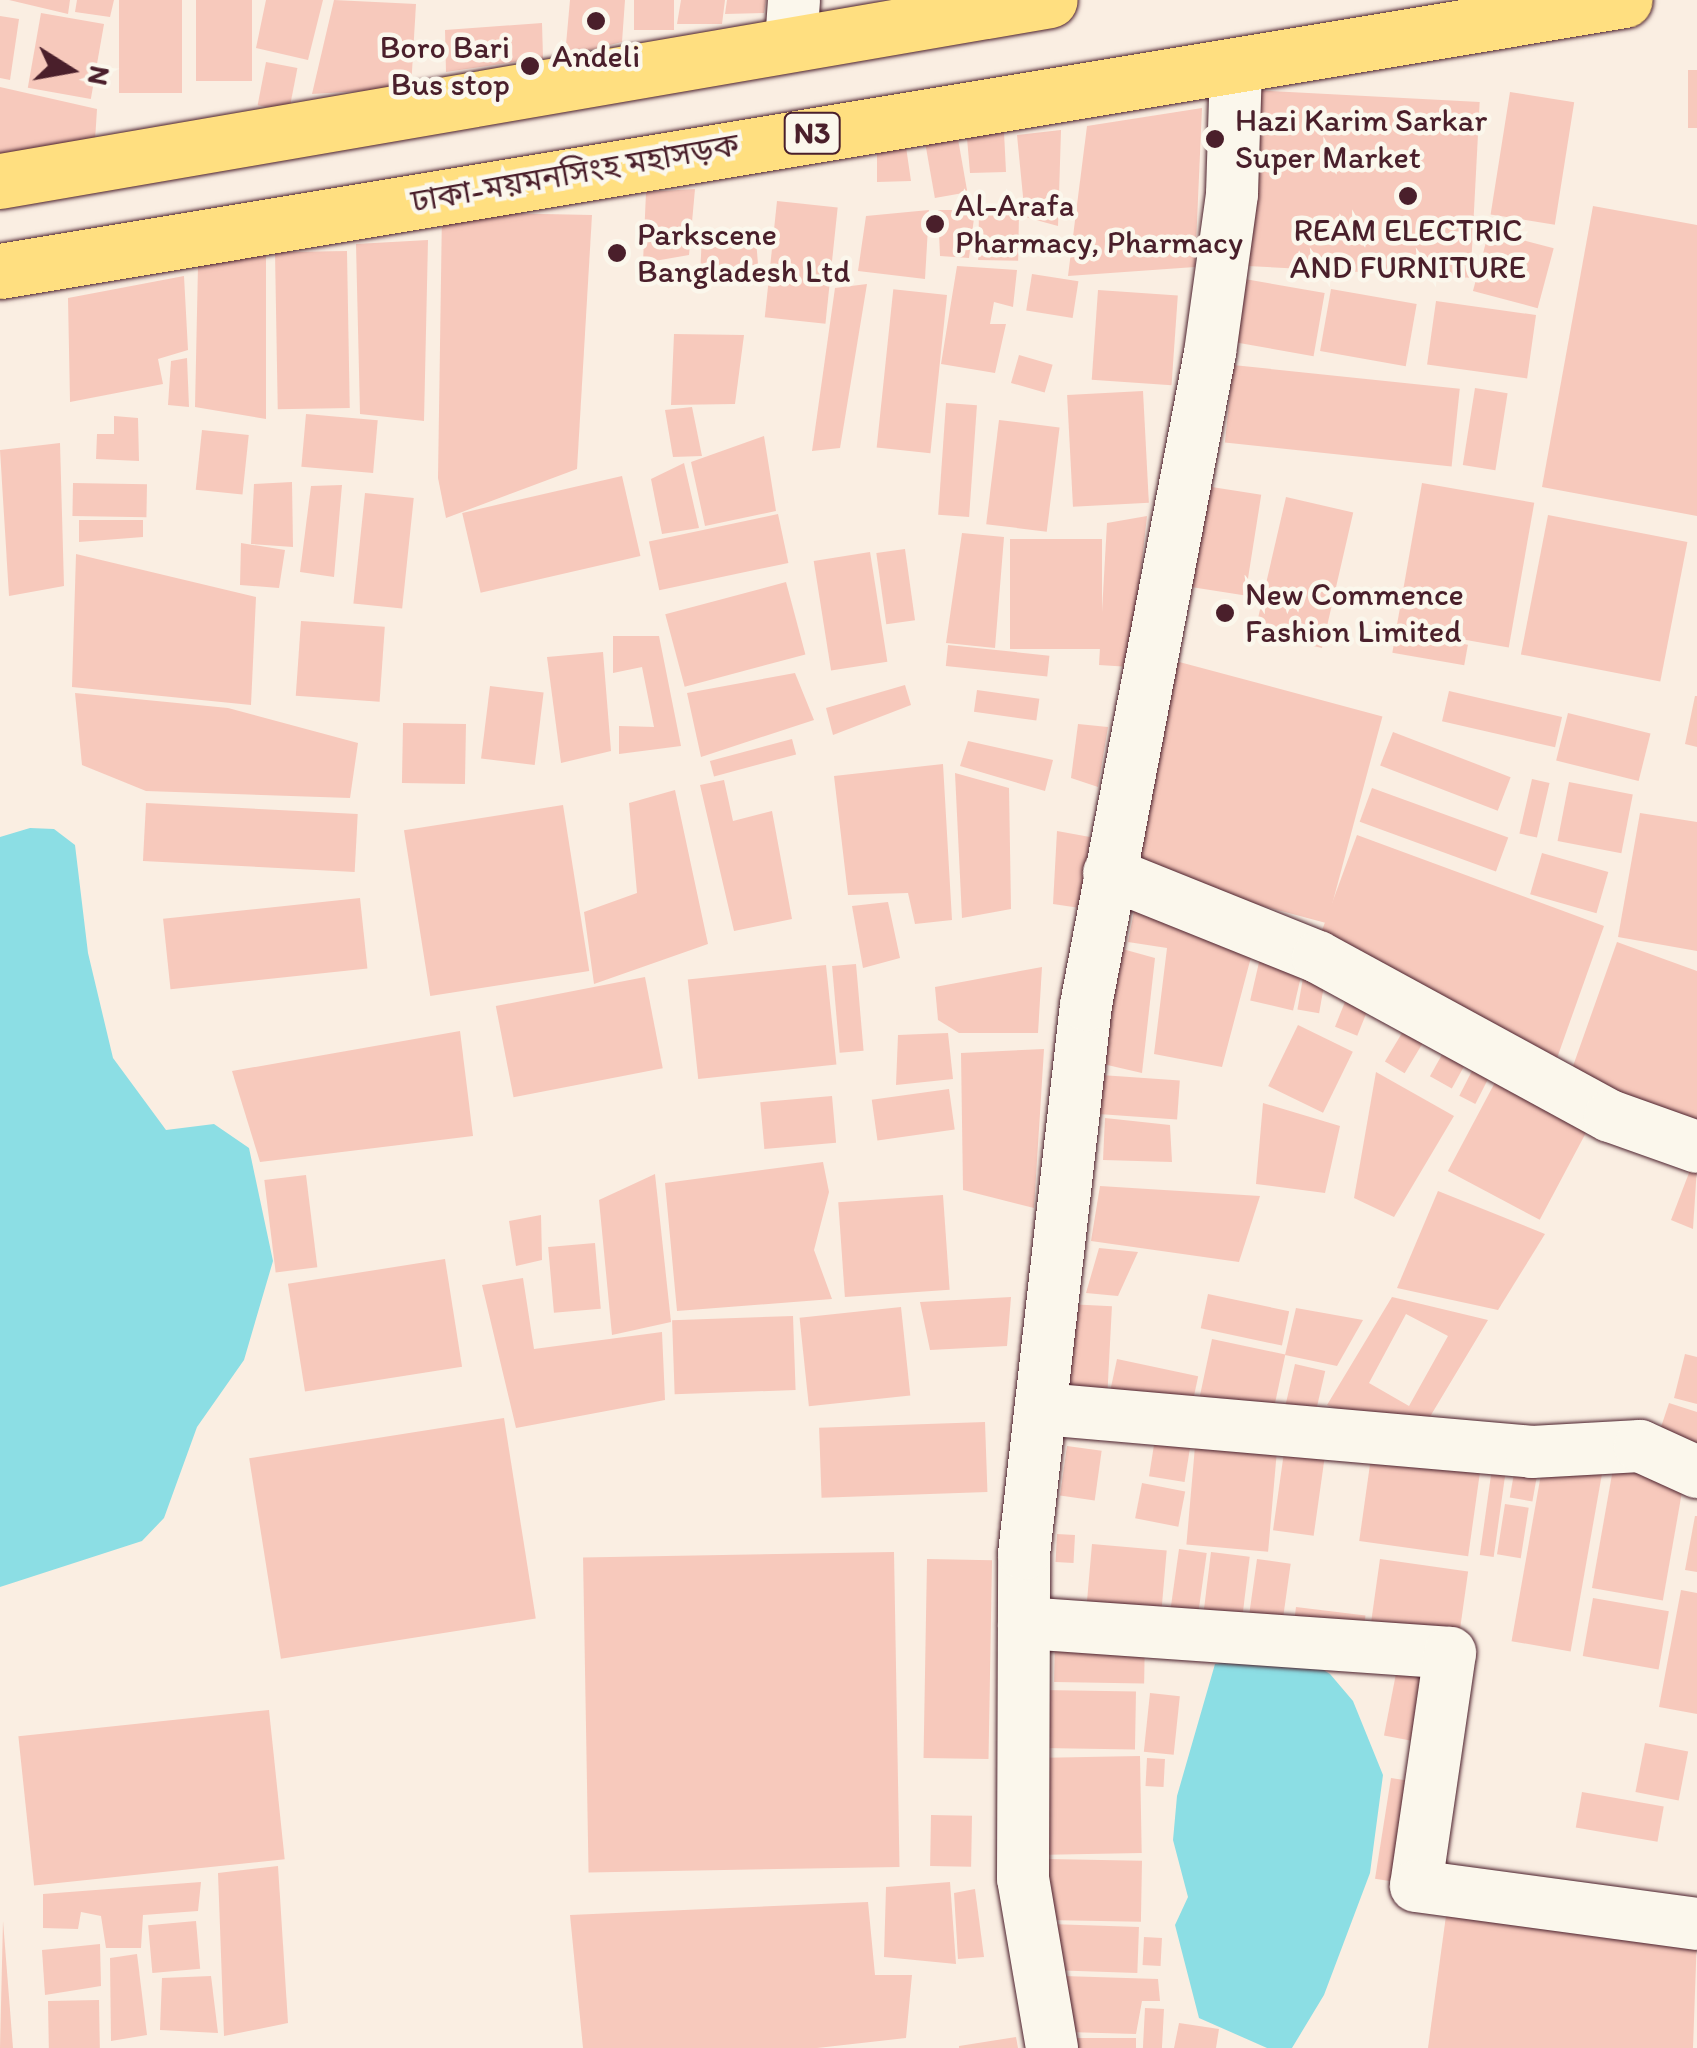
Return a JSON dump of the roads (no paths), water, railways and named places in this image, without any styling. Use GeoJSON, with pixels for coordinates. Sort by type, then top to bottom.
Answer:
{"type":"FeatureCollection","features":[{"type":"Feature","properties":{"kind":"highway"},"geometry":{"type":"LineString","coordinates":[[0,182],[640,77],[792,22],[1050,0]]}},
{"type":"Feature","properties":{"kind":"highway","name":"ঢাকা-ময়মনসিংহ মহাসড়ক"},"geometry":{"type":"LineString","coordinates":[[0,271],[1624,0]]}},
{"type":"Feature","properties":{"kind":"street"},"geometry":{"type":"LineString","coordinates":[[1052,2048],[1023,1879],[1024,1623],[1043,1409],[1109,873],[1210,353],[1232,194],[1236,66]]}},
{"type":"Feature","properties":{"kind":"street"},"geometry":{"type":"LineString","coordinates":[[1109,873],[1318,957],[1610,1116],[1697,1147]]}},
{"type":"Feature","properties":{"kind":"street"},"geometry":{"type":"LineString","coordinates":[[1043,1409],[1532,1452],[1640,1446],[1697,1472]]}},
{"type":"Feature","properties":{"kind":"street"},"geometry":{"type":"LineString","coordinates":[[1024,1623],[1450,1653],[1416,1886],[1697,1924]]}},
{"type":"Feature","properties":{"kind":"water"},"geometry":{"type":"Polygon","coordinates":[[[30,828],[54,829],[75,845],[88,953],[113,1058],[166,1130],[214,1124],[249,1148],[273,1261],[244,1360],[197,1427],[164,1518],[142,1541],[0,1587],[0,837],[30,828]]]}},
{"type":"Feature","properties":{"kind":"water"},"geometry":{"type":"Polygon","coordinates":[[[1250,1658],[1309,1661],[1330,1674],[1353,1701],[1383,1775],[1370,1873],[1324,1995],[1292,2048],[1267,2048],[1199,2018],[1175,1925],[1188,1897],[1173,1840],[1177,1796],[1215,1664],[1250,1658]]]}},
{"type":"Feature","properties":{"kind":"place","name":"Andeli"},"geometry":{"type":"Point","coordinates":[596,21]}},
{"type":"Feature","properties":{"kind":"place","name":"Boro Bari Bus stop"},"geometry":{"type":"Point","coordinates":[530,66]}},
{"type":"Feature","properties":{"kind":"place","name":"Hazi Karim Sarkar Super Market"},"geometry":{"type":"Point","coordinates":[1215,139]}},
{"type":"Feature","properties":{"kind":"place","name":"REAM ELECTRIC AND FURNITURE"},"geometry":{"type":"Point","coordinates":[1408,196]}},
{"type":"Feature","properties":{"kind":"place","name":"Al-Arafa Pharmacy, Pharmacy"},"geometry":{"type":"Point","coordinates":[935,224]}},
{"type":"Feature","properties":{"kind":"place","name":"Parkscene Bangladesh Ltd"},"geometry":{"type":"Point","coordinates":[617,253]}},
{"type":"Feature","properties":{"kind":"place","name":"New Commence Fashion Limited"},"geometry":{"type":"Point","coordinates":[1225,613]}}]}
